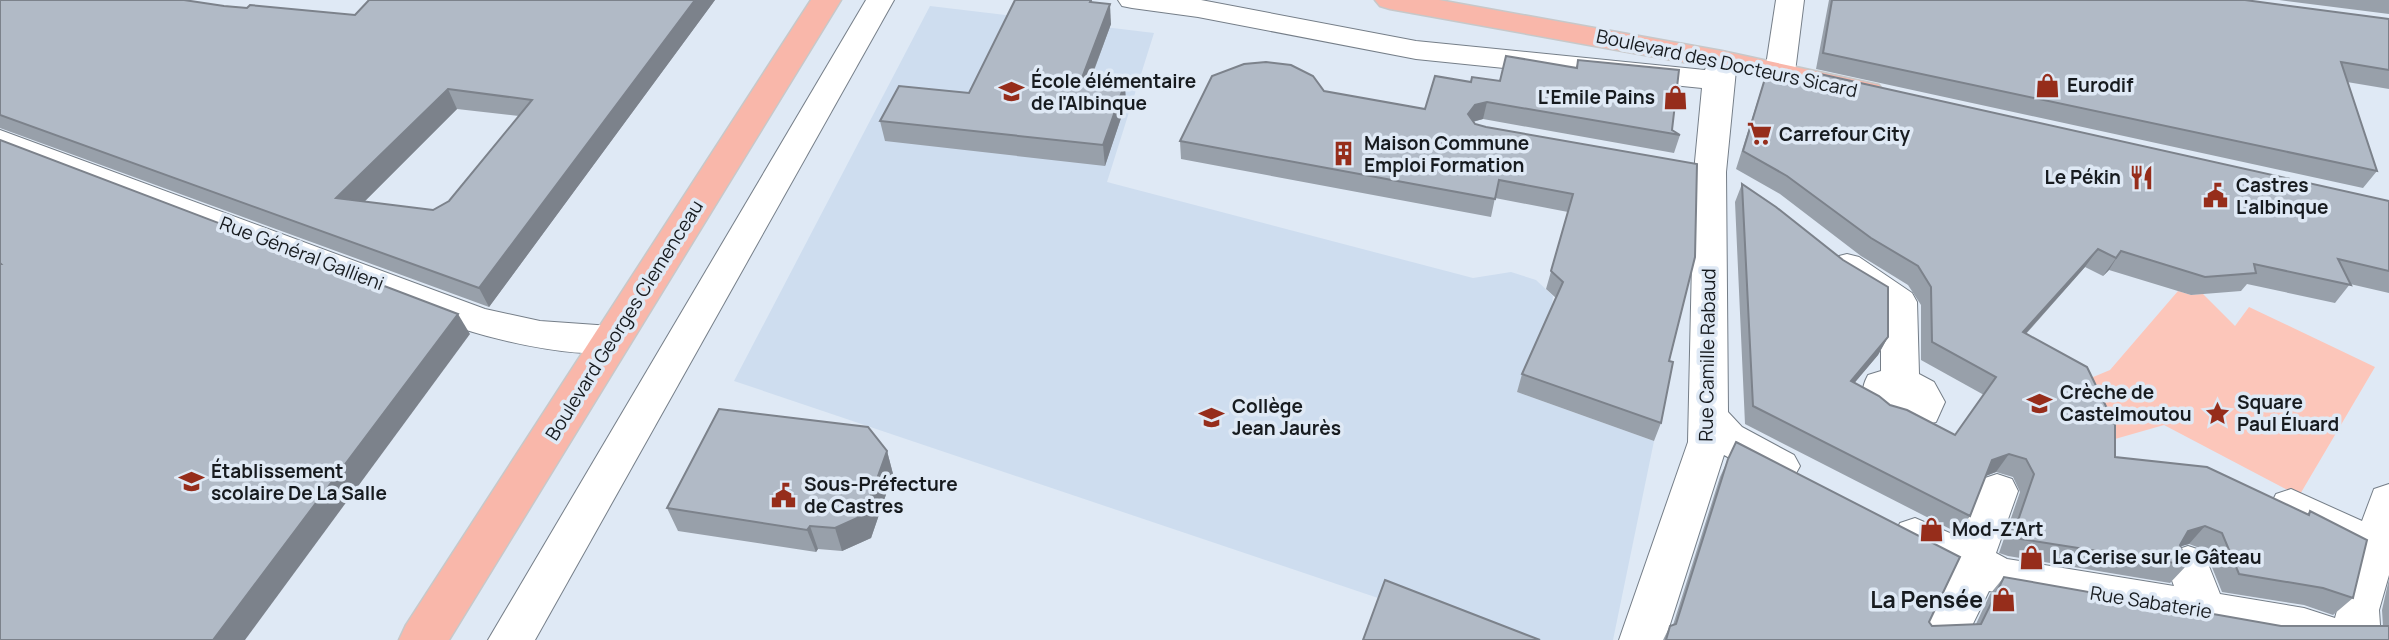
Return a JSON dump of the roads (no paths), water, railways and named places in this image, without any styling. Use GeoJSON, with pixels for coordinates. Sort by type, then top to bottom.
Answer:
{"type":"FeatureCollection","features":[{"type":"Feature","properties":{"kind":"main road","name":"Boulevard Georges Clemenceau"},"geometry":{"type":"LineString","coordinates":[[423,640],[826,0]]}},
{"type":"Feature","properties":{"kind":"main road","name":"Boulevard des Docteurs Sicard"},"geometry":{"type":"LineString","coordinates":[[1390,0],[1720,70],[1780,72],[1899,99]]}},
{"type":"Feature","properties":{"kind":"street"},"geometry":{"type":"LineString","coordinates":[[512,640],[880,0]]}},
{"type":"Feature","properties":{"kind":"street"},"geometry":{"type":"LineString","coordinates":[[1132,0],[1198,8],[1429,51],[1592,65],[1720,70]]}},
{"type":"Feature","properties":{"kind":"street"},"geometry":{"type":"LineString","coordinates":[[1780,72],[1790,0]]}},
{"type":"Feature","properties":{"kind":"street","name":"Rue Camille Rabaud"},"geometry":{"type":"LineString","coordinates":[[1642,640],[1708,442],[1697,170],[1720,70]]}},
{"type":"Feature","properties":{"kind":"street","name":"Rue Général Gallieni"},"geometry":{"type":"LineString","coordinates":[[0,140],[479,321],[540,334],[611,340]]}},
{"type":"Feature","properties":{"kind":"street"},"geometry":{"type":"LineString","coordinates":[[1697,170],[1745,189]]}},
{"type":"Feature","properties":{"kind":"street"},"geometry":{"type":"LineString","coordinates":[[1817,242],[1899,302],[1900,381]]}},
{"type":"Feature","properties":{"kind":"street"},"geometry":{"type":"LineString","coordinates":[[1707,416],[1728,438],[1819,486]]}},
{"type":"Feature","properties":{"kind":"street"},"geometry":{"type":"LineString","coordinates":[[1941,640],[1970,585],[1973,565],[1997,491]]}},
{"type":"Feature","properties":{"kind":"street"},"geometry":{"type":"LineString","coordinates":[[2358,640],[2357,610],[2377,550],[2389,500]]}},
{"type":"Feature","properties":{"kind":"street"},"geometry":{"type":"LineString","coordinates":[[2291,506],[2377,550]]}},
{"type":"Feature","properties":{"kind":"street","name":"Rue Sabaterie"},"geometry":{"type":"LineString","coordinates":[[1878,517],[2001,577],[2304,628],[2343,640]]}},
{"type":"Feature","properties":{"kind":"street"},"geometry":{"type":"LineString","coordinates":[[2188,564],[2204,611]]}},
{"type":"Feature","properties":{"kind":"place","name":"Eurodif"},"geometry":{"type":"Point","coordinates":[2047,85]}},
{"type":"Feature","properties":{"kind":"place","name":"École élémentaire de l'Albinque"},"geometry":{"type":"Point","coordinates":[1011,92]}},
{"type":"Feature","properties":{"kind":"place","name":"L'Emile Pains"},"geometry":{"type":"Point","coordinates":[1675,97]}},
{"type":"Feature","properties":{"kind":"place","name":"Carrefour City"},"geometry":{"type":"Point","coordinates":[1759,134]}},
{"type":"Feature","properties":{"kind":"place","name":"Maison Commune Emploi Formation"},"geometry":{"type":"Point","coordinates":[1344,154]}},
{"type":"Feature","properties":{"kind":"place","name":"Le Pékin"},"geometry":{"type":"Point","coordinates":[2141,177]}},
{"type":"Feature","properties":{"kind":"place","name":"Castres L'albinque"},"geometry":{"type":"Point","coordinates":[2216,196]}},
{"type":"Feature","properties":{"kind":"place","name":"Crèche de Castelmoutou"},"geometry":{"type":"Point","coordinates":[2040,403]}},
{"type":"Feature","properties":{"kind":"place","name":"Square Paul Éluard"},"geometry":{"type":"Point","coordinates":[2217,413]}},
{"type":"Feature","properties":{"kind":"place","name":"Collège Jean Jaurès"},"geometry":{"type":"Point","coordinates":[1212,417]}},
{"type":"Feature","properties":{"kind":"place","name":"Établissement scolaire De La Salle"},"geometry":{"type":"Point","coordinates":[191,482]}},
{"type":"Feature","properties":{"kind":"place","name":"Sous-Préfecture de Castres"},"geometry":{"type":"Point","coordinates":[784,495]}},
{"type":"Feature","properties":{"kind":"place","name":"Mod-Z'Art"},"geometry":{"type":"Point","coordinates":[1932,529]}},
{"type":"Feature","properties":{"kind":"place","name":"La Cerise sur le Gâteau"},"geometry":{"type":"Point","coordinates":[2032,557]}},
{"type":"Feature","properties":{"kind":"place","name":"La Pensée"},"geometry":{"type":"Point","coordinates":[2003,600]}}]}
